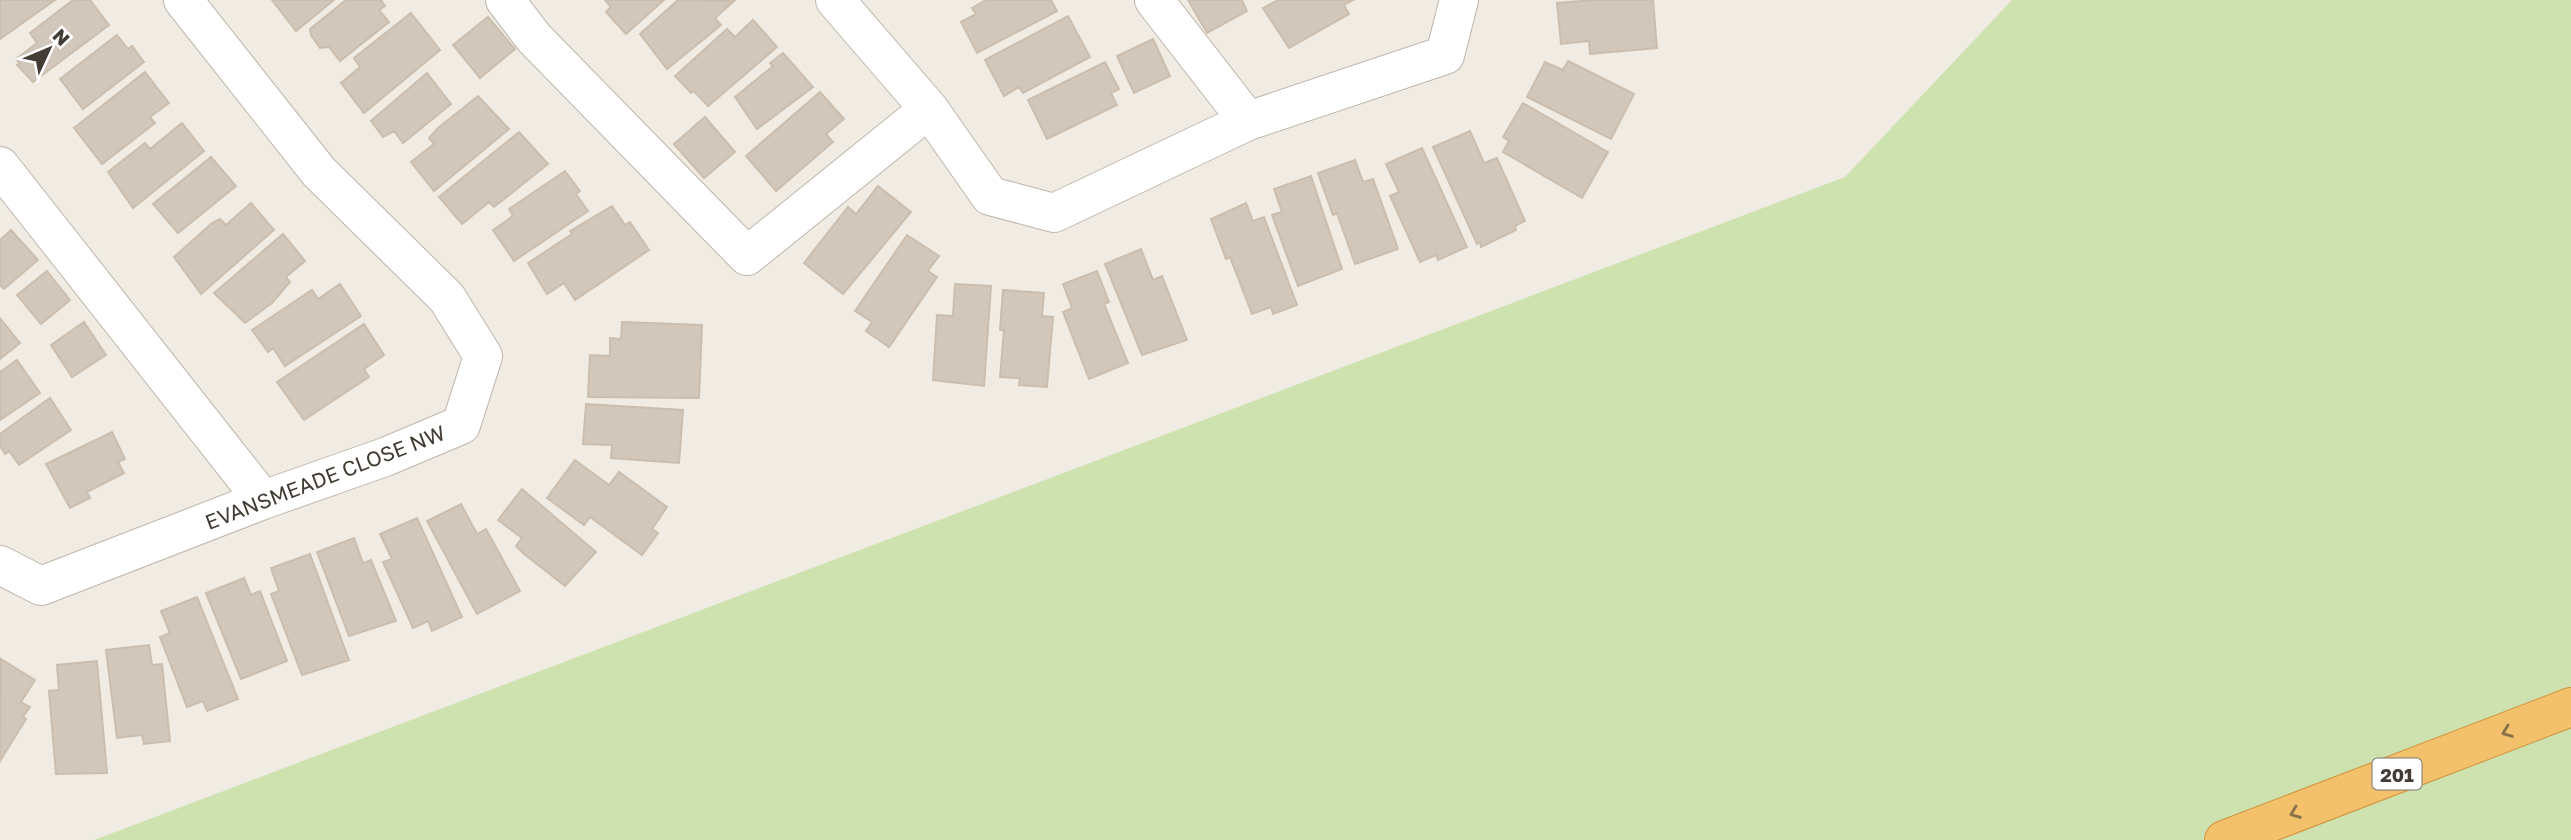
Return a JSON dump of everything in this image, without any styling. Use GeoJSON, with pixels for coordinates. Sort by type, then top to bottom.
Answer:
{"type":"FeatureCollection","features":[{"type":"Feature","properties":{"kind":"highway","name":"201"},"geometry":{"type":"LineString","coordinates":[[2224,840],[2571,707]]}},
{"type":"Feature","properties":{"kind":"street","name":"EVANSMEADE CLOSE NW"},"geometry":{"type":"LineString","coordinates":[[0,565],[41,586],[263,500],[385,457],[461,425],[483,356],[447,298],[318,172],[183,0]]}},
{"type":"Feature","properties":{"kind":"street"},"geometry":{"type":"LineString","coordinates":[[505,0],[534,38],[747,256],[929,109]]}},
{"type":"Feature","properties":{"kind":"street"},"geometry":{"type":"LineString","coordinates":[[835,0],[929,109],[990,195],[1054,213],[1248,121],[1445,55],[1459,0]]}},
{"type":"Feature","properties":{"kind":"street"},"geometry":{"type":"LineString","coordinates":[[1154,0],[1248,121]]}},
{"type":"Feature","properties":{"kind":"street"},"geometry":{"type":"LineString","coordinates":[[0,166],[263,500]]}},
{"type":"Feature","properties":{"kind":"green space"},"geometry":{"type":"Polygon","coordinates":[[[2012,0],[2571,0],[2571,840],[94,840],[1845,177],[2012,0]]]}},
{"type":"Feature","properties":{"kind":"building"},"geometry":{"type":"Polygon","coordinates":[[[0,0],[55,0],[0,39],[0,0]]]}},
{"type":"Feature","properties":{"kind":"building"},"geometry":{"type":"Polygon","coordinates":[[[73,0],[90,0],[109,25],[33,82],[17,65],[20,63],[16,59],[37,43],[30,33],[73,0]]]}},
{"type":"Feature","properties":{"kind":"building"},"geometry":{"type":"Polygon","coordinates":[[[272,0],[334,0],[296,31],[272,0]]]}},
{"type":"Feature","properties":{"kind":"building"},"geometry":{"type":"Polygon","coordinates":[[[346,0],[381,0],[385,6],[379,10],[389,22],[340,61],[329,47],[320,48],[310,29],[346,0]]]}},
{"type":"Feature","properties":{"kind":"building"},"geometry":{"type":"Polygon","coordinates":[[[605,0],[664,0],[626,34],[606,12],[611,7],[605,0]]]}},
{"type":"Feature","properties":{"kind":"building"},"geometry":{"type":"Polygon","coordinates":[[[678,0],[734,1],[715,18],[721,25],[667,69],[640,34],[678,0]]]}},
{"type":"Feature","properties":{"kind":"building"},"geometry":{"type":"Polygon","coordinates":[[[986,0],[1051,0],[1057,11],[977,53],[961,22],[976,14],[972,8],[986,0]]]}},
{"type":"Feature","properties":{"kind":"building"},"geometry":{"type":"Polygon","coordinates":[[[1188,0],[1242,0],[1247,11],[1207,33],[1188,0]]]}},
{"type":"Feature","properties":{"kind":"building"},"geometry":{"type":"Polygon","coordinates":[[[1278,0],[1353,0],[1344,5],[1349,14],[1289,48],[1263,8],[1278,0]]]}},
{"type":"Feature","properties":{"kind":"building"},"geometry":{"type":"Polygon","coordinates":[[[1653,0],[1657,48],[1590,54],[1589,41],[1561,44],[1557,3],[1653,0]]]}},
{"type":"Feature","properties":{"kind":"building"},"geometry":{"type":"Polygon","coordinates":[[[411,13],[440,50],[364,113],[341,83],[360,67],[354,58],[411,13]]]}},
{"type":"Feature","properties":{"kind":"building"},"geometry":{"type":"Polygon","coordinates":[[[1068,16],[1090,57],[1023,93],[1019,87],[1004,96],[985,60],[1068,16]]]}},
{"type":"Feature","properties":{"kind":"building"},"geometry":{"type":"Polygon","coordinates":[[[488,17],[515,49],[480,78],[453,45],[488,17]]]}},
{"type":"Feature","properties":{"kind":"building"},"geometry":{"type":"Polygon","coordinates":[[[753,20],[777,47],[708,106],[675,76],[727,29],[735,37],[753,20]]]}},
{"type":"Feature","properties":{"kind":"building"},"geometry":{"type":"Polygon","coordinates":[[[117,35],[128,49],[132,46],[144,62],[83,109],[60,79],[117,35]]]}},
{"type":"Feature","properties":{"kind":"building"},"geometry":{"type":"Polygon","coordinates":[[[1153,39],[1170,76],[1134,93],[1117,56],[1153,39]]]}},
{"type":"Feature","properties":{"kind":"building"},"geometry":{"type":"Polygon","coordinates":[[[783,53],[813,87],[757,129],[735,97],[773,66],[770,63],[783,53]]]}},
{"type":"Feature","properties":{"kind":"building"},"geometry":{"type":"Polygon","coordinates":[[[1568,61],[1634,94],[1611,139],[1527,97],[1545,62],[1563,70],[1568,61]]]}},
{"type":"Feature","properties":{"kind":"building"},"geometry":{"type":"Polygon","coordinates":[[[1105,62],[1119,89],[1111,93],[1117,105],[1047,139],[1028,100],[1105,62]]]}},
{"type":"Feature","properties":{"kind":"building"},"geometry":{"type":"Polygon","coordinates":[[[145,72],[169,103],[150,117],[155,123],[102,164],[74,128],[145,72]]]}},
{"type":"Feature","properties":{"kind":"building"},"geometry":{"type":"Polygon","coordinates":[[[427,73],[451,104],[403,143],[394,131],[383,137],[371,121],[427,73]]]}},
{"type":"Feature","properties":{"kind":"building"},"geometry":{"type":"Polygon","coordinates":[[[820,92],[844,119],[826,134],[833,142],[776,191],[746,156],[820,92]]]}},
{"type":"Feature","properties":{"kind":"building"},"geometry":{"type":"Polygon","coordinates":[[[478,96],[509,129],[434,191],[411,162],[434,144],[429,138],[438,128],[478,96]]]}},
{"type":"Feature","properties":{"kind":"building"},"geometry":{"type":"Polygon","coordinates":[[[1523,103],[1608,152],[1582,198],[1503,152],[1509,141],[1503,137],[1523,103]]]}},
{"type":"Feature","properties":{"kind":"building"},"geometry":{"type":"Polygon","coordinates":[[[705,117],[735,152],[704,178],[674,144],[705,117]]]}},
{"type":"Feature","properties":{"kind":"building"},"geometry":{"type":"Polygon","coordinates":[[[182,123],[204,151],[133,208],[108,172],[145,143],[150,149],[182,123]]]}},
{"type":"Feature","properties":{"kind":"building"},"geometry":{"type":"Polygon","coordinates":[[[1470,131],[1484,163],[1497,158],[1525,221],[1515,226],[1516,230],[1481,247],[1480,242],[1477,244],[1433,147],[1470,131]]]}},
{"type":"Feature","properties":{"kind":"building"},"geometry":{"type":"Polygon","coordinates":[[[519,132],[548,164],[494,207],[489,202],[462,224],[439,197],[519,132]]]}},
{"type":"Feature","properties":{"kind":"building"},"geometry":{"type":"Polygon","coordinates":[[[1422,148],[1467,247],[1438,260],[1436,255],[1420,262],[1390,196],[1399,192],[1386,164],[1422,148]]]}},
{"type":"Feature","properties":{"kind":"building"},"geometry":{"type":"Polygon","coordinates":[[[211,157],[236,186],[178,233],[153,204],[211,157]]]}},
{"type":"Feature","properties":{"kind":"building"},"geometry":{"type":"Polygon","coordinates":[[[1355,160],[1363,182],[1373,179],[1398,249],[1355,264],[1337,213],[1333,215],[1318,173],[1355,160]]]}},
{"type":"Feature","properties":{"kind":"building"},"geometry":{"type":"Polygon","coordinates":[[[565,171],[580,191],[576,194],[588,211],[514,261],[493,230],[513,216],[509,209],[565,171]]]}},
{"type":"Feature","properties":{"kind":"building"},"geometry":{"type":"Polygon","coordinates":[[[1311,176],[1342,269],[1298,286],[1272,215],[1282,212],[1274,189],[1311,176]]]}},
{"type":"Feature","properties":{"kind":"building"},"geometry":{"type":"Polygon","coordinates":[[[878,186],[911,212],[843,294],[804,263],[848,207],[856,214],[878,186]]]}},
{"type":"Feature","properties":{"kind":"building"},"geometry":{"type":"Polygon","coordinates":[[[251,203],[274,230],[201,294],[174,257],[212,223],[220,219],[226,225],[251,203]]]}},
{"type":"Feature","properties":{"kind":"building"},"geometry":{"type":"Polygon","coordinates":[[[1246,203],[1253,221],[1264,217],[1297,305],[1273,314],[1271,307],[1252,314],[1230,257],[1226,259],[1211,219],[1246,203]]]}},
{"type":"Feature","properties":{"kind":"building"},"geometry":{"type":"Polygon","coordinates":[[[612,206],[625,225],[630,222],[649,250],[575,300],[564,283],[547,294],[528,263],[572,234],[570,231],[612,206]]]}},
{"type":"Feature","properties":{"kind":"building"},"geometry":{"type":"Polygon","coordinates":[[[11,230],[38,260],[4,289],[0,285],[0,240],[11,230]]]}},
{"type":"Feature","properties":{"kind":"building"},"geometry":{"type":"Polygon","coordinates":[[[283,234],[305,261],[286,277],[290,282],[272,303],[245,323],[214,293],[283,234]]]}},
{"type":"Feature","properties":{"kind":"building"},"geometry":{"type":"Polygon","coordinates":[[[907,235],[939,256],[928,271],[937,277],[889,347],[866,331],[872,322],[855,311],[907,235]]]}},
{"type":"Feature","properties":{"kind":"building"},"geometry":{"type":"Polygon","coordinates":[[[1141,249],[1153,280],[1162,276],[1187,340],[1142,355],[1105,264],[1141,249]]]}},
{"type":"Feature","properties":{"kind":"building"},"geometry":{"type":"Polygon","coordinates":[[[47,271],[70,300],[41,324],[17,295],[47,271]]]}},
{"type":"Feature","properties":{"kind":"building"},"geometry":{"type":"Polygon","coordinates":[[[1097,271],[1109,302],[1104,304],[1128,363],[1089,379],[1063,312],[1072,308],[1063,284],[1097,271]]]}},
{"type":"Feature","properties":{"kind":"building"},"geometry":{"type":"Polygon","coordinates":[[[340,284],[361,316],[285,366],[273,348],[268,352],[252,330],[312,290],[318,299],[340,284]]]}},
{"type":"Feature","properties":{"kind":"building"},"geometry":{"type":"Polygon","coordinates":[[[955,284],[991,286],[984,386],[933,380],[937,315],[953,316],[955,284]]]}},
{"type":"Feature","properties":{"kind":"building"},"geometry":{"type":"Polygon","coordinates":[[[1003,290],[1044,293],[1042,316],[1053,317],[1047,387],[1019,385],[1020,378],[1000,377],[1004,330],[1000,330],[1003,290]]]}},
{"type":"Feature","properties":{"kind":"building"},"geometry":{"type":"Polygon","coordinates":[[[0,318],[20,343],[0,359],[0,318]]]}},
{"type":"Feature","properties":{"kind":"building"},"geometry":{"type":"Polygon","coordinates":[[[84,322],[106,355],[72,377],[51,345],[84,322]]]}},
{"type":"Feature","properties":{"kind":"building"},"geometry":{"type":"Polygon","coordinates":[[[622,322],[702,325],[699,398],[588,397],[590,355],[610,356],[610,338],[621,339],[622,322]]]}},
{"type":"Feature","properties":{"kind":"building"},"geometry":{"type":"Polygon","coordinates":[[[364,324],[384,355],[364,369],[369,377],[304,420],[277,382],[364,324]]]}},
{"type":"Feature","properties":{"kind":"building"},"geometry":{"type":"Polygon","coordinates":[[[17,360],[40,393],[0,420],[0,372],[17,360]]]}},
{"type":"Feature","properties":{"kind":"building"},"geometry":{"type":"Polygon","coordinates":[[[50,398],[71,430],[19,465],[9,451],[5,454],[0,446],[0,434],[50,398]]]}},
{"type":"Feature","properties":{"kind":"building"},"geometry":{"type":"Polygon","coordinates":[[[586,404],[683,410],[679,463],[611,458],[612,445],[583,444],[586,404]]]}},
{"type":"Feature","properties":{"kind":"building"},"geometry":{"type":"Polygon","coordinates":[[[112,432],[125,459],[118,462],[124,473],[87,492],[90,498],[70,508],[46,464],[112,432]]]}},
{"type":"Feature","properties":{"kind":"building"},"geometry":{"type":"Polygon","coordinates":[[[575,460],[609,485],[619,472],[667,507],[652,529],[658,533],[642,555],[590,517],[584,525],[547,498],[575,460]]]}},
{"type":"Feature","properties":{"kind":"building"},"geometry":{"type":"Polygon","coordinates":[[[522,489],[596,552],[565,586],[524,554],[516,546],[522,538],[498,520],[522,489]]]}},
{"type":"Feature","properties":{"kind":"building"},"geometry":{"type":"Polygon","coordinates":[[[461,504],[477,534],[486,529],[520,591],[477,614],[427,521],[461,504]]]}},
{"type":"Feature","properties":{"kind":"building"},"geometry":{"type":"Polygon","coordinates":[[[417,518],[462,617],[432,631],[428,621],[413,628],[383,562],[392,559],[380,534],[417,518]]]}},
{"type":"Feature","properties":{"kind":"building"},"geometry":{"type":"Polygon","coordinates":[[[354,538],[363,563],[371,560],[396,621],[349,636],[317,552],[354,538]]]}},
{"type":"Feature","properties":{"kind":"building"},"geometry":{"type":"Polygon","coordinates":[[[310,554],[349,660],[302,675],[271,594],[279,591],[271,568],[310,554]]]}},
{"type":"Feature","properties":{"kind":"building"},"geometry":{"type":"Polygon","coordinates":[[[244,578],[251,595],[260,591],[287,661],[241,679],[206,593],[244,578]]]}},
{"type":"Feature","properties":{"kind":"building"},"geometry":{"type":"Polygon","coordinates":[[[197,597],[238,699],[207,711],[203,701],[187,707],[160,637],[170,633],[161,611],[197,597]]]}},
{"type":"Feature","properties":{"kind":"building"},"geometry":{"type":"Polygon","coordinates":[[[149,645],[152,665],[162,664],[170,741],[144,744],[142,735],[117,738],[106,650],[149,645]]]}},
{"type":"Feature","properties":{"kind":"building"},"geometry":{"type":"Polygon","coordinates":[[[1,659],[35,680],[21,702],[30,707],[23,717],[26,719],[0,761],[1,659]]]}},
{"type":"Feature","properties":{"kind":"building"},"geometry":{"type":"Polygon","coordinates":[[[97,661],[107,773],[56,774],[49,691],[59,690],[57,665],[97,661]]]}}]}
